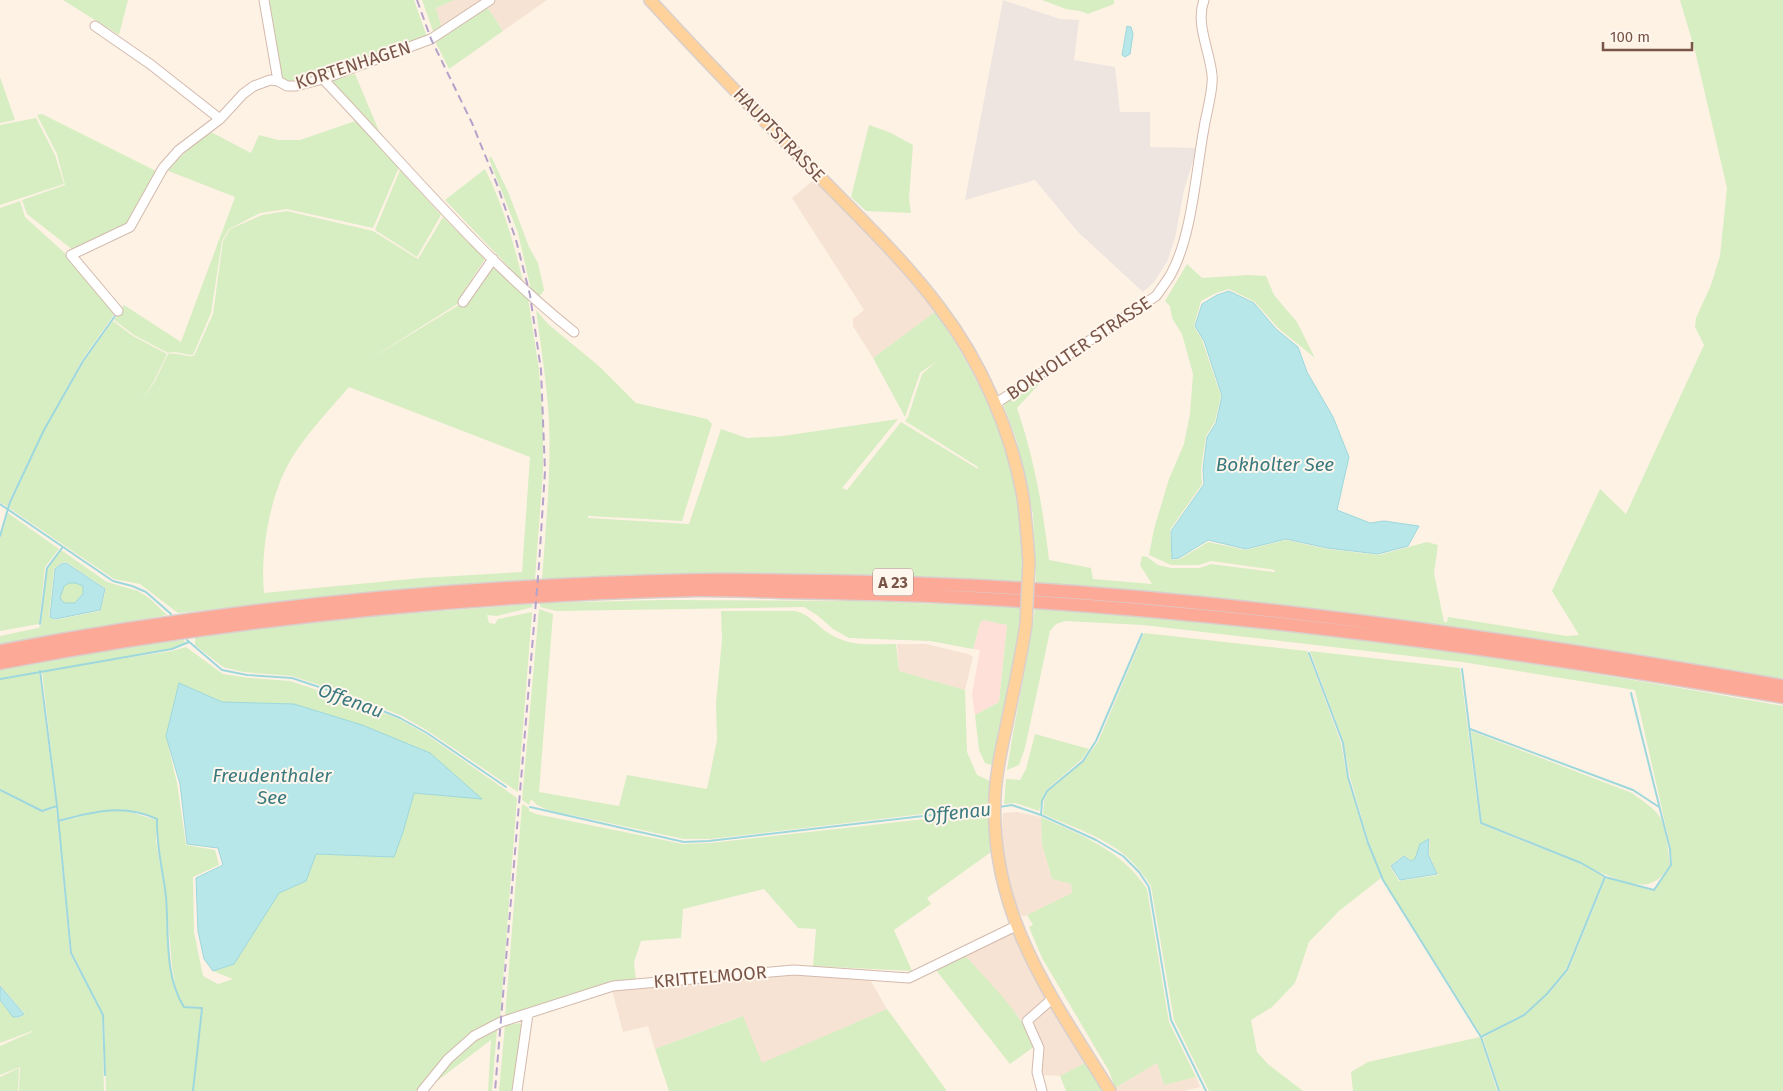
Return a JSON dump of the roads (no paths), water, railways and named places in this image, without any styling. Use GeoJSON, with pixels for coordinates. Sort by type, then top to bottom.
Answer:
{"type":"FeatureCollection","features":[{"type":"Feature","properties":{"kind":"highway","name":"A 23"},"geometry":{"type":"LineString","coordinates":[[0,651],[147,626],[247,612],[430,593],[510,587],[697,580],[884,582],[1064,591],[1241,607],[1557,649],[1783,686]]}},
{"type":"Feature","properties":{"kind":"highway","name":"A 23"},"geometry":{"type":"LineString","coordinates":[[0,663],[147,637],[268,620],[440,603],[701,590],[881,593],[1063,602],[1242,619],[1417,640],[1783,697]]}},
{"type":"Feature","properties":{"kind":"main road","name":"HAUPTSTRASSE"},"geometry":{"type":"LineString","coordinates":[[650,0],[908,270],[951,324],[971,356],[995,404],[1010,449],[1022,496],[1029,561],[1026,624],[1000,758],[995,794],[995,814],[1003,884],[1016,926]]}},
{"type":"Feature","properties":{"kind":"main road"},"geometry":{"type":"LineString","coordinates":[[1016,926],[1053,998],[1110,1091]]}},
{"type":"Feature","properties":{"kind":"street"},"geometry":{"type":"LineString","coordinates":[[264,0],[278,81]]}},
{"type":"Feature","properties":{"kind":"street","name":"KORTENHAGEN"},"geometry":{"type":"LineString","coordinates":[[118,311],[70,255],[130,227],[163,168],[179,150],[220,119],[254,86],[270,80],[278,81],[287,86],[296,86],[323,79],[431,39],[490,0]]}},
{"type":"Feature","properties":{"kind":"street","name":"BOKHOLTER STRASSE"},"geometry":{"type":"LineString","coordinates":[[995,404],[1156,296],[1172,273],[1181,249],[1191,210],[1213,77],[1202,30],[1201,7],[1204,0]]}},
{"type":"Feature","properties":{"kind":"street"},"geometry":{"type":"LineString","coordinates":[[95,26],[150,64],[220,119]]}},
{"type":"Feature","properties":{"kind":"street"},"geometry":{"type":"LineString","coordinates":[[323,79],[440,207],[530,295],[574,332]]}},
{"type":"Feature","properties":{"kind":"street"},"geometry":{"type":"LineString","coordinates":[[463,302],[493,260]]}},
{"type":"Feature","properties":{"kind":"street","name":"KRITTELMOOR"},"geometry":{"type":"LineString","coordinates":[[423,1090],[448,1059],[474,1036],[501,1022],[613,986],[794,970],[909,978],[1016,926]]}},
{"type":"Feature","properties":{"kind":"street"},"geometry":{"type":"LineString","coordinates":[[1042,1091],[1037,1072],[1039,1048],[1027,1021],[1053,998]]}},
{"type":"Feature","properties":{"kind":"street"},"geometry":{"type":"LineString","coordinates":[[517,1091],[528,1014]]}},
{"type":"Feature","properties":{"kind":"water"},"geometry":{"type":"Polygon","coordinates":[[[1127,26],[1131,27],[1133,34],[1130,54],[1125,57],[1122,55],[1127,26]]]}},
{"type":"Feature","properties":{"kind":"water","name":"Bokholter See"},"geometry":{"type":"Polygon","coordinates":[[[1229,291],[1254,303],[1276,329],[1298,347],[1307,372],[1333,417],[1349,457],[1337,510],[1370,523],[1384,521],[1419,526],[1408,546],[1378,554],[1327,548],[1286,539],[1246,549],[1208,540],[1179,558],[1172,559],[1171,531],[1204,484],[1203,469],[1207,437],[1216,423],[1222,396],[1204,341],[1195,326],[1202,304],[1217,295],[1229,291]]]}},
{"type":"Feature","properties":{"kind":"water"},"geometry":{"type":"Polygon","coordinates":[[[66,563],[105,589],[100,610],[55,619],[50,617],[55,569],[61,564],[66,563]],[[69,583],[64,586],[60,598],[64,603],[75,603],[83,594],[83,586],[69,583]]]}},
{"type":"Feature","properties":{"kind":"water","name":"Freudenthaler See"},"geometry":{"type":"Polygon","coordinates":[[[179,683],[222,702],[294,704],[362,725],[430,753],[482,799],[414,793],[394,857],[316,854],[306,881],[279,893],[234,964],[213,971],[204,959],[198,931],[196,878],[223,865],[218,848],[187,844],[180,784],[166,736],[179,683]]]}},
{"type":"Feature","properties":{"kind":"water"},"geometry":{"type":"Polygon","coordinates":[[[1429,839],[1428,854],[1437,874],[1400,880],[1391,866],[1404,856],[1411,861],[1415,859],[1420,844],[1429,839]]]}},
{"type":"Feature","properties":{"kind":"water"},"geometry":{"type":"Polygon","coordinates":[[[0,986],[24,1014],[19,1017],[13,1017],[0,1000],[0,986]]]}},
{"type":"Feature","properties":{"kind":"waterway"},"geometry":{"type":"LineString","coordinates":[[0,536],[10,502],[44,430],[83,361],[115,316]]}},
{"type":"Feature","properties":{"kind":"waterway","name":"Offenau"},"geometry":{"type":"LineString","coordinates":[[0,504],[113,581],[146,592],[171,614]]}},
{"type":"Feature","properties":{"kind":"waterway"},"geometry":{"type":"LineString","coordinates":[[40,624],[47,568],[62,548]]}},
{"type":"Feature","properties":{"kind":"waterway"},"geometry":{"type":"LineString","coordinates":[[1041,815],[1042,801],[1047,791],[1083,761],[1096,741],[1142,634]]}},
{"type":"Feature","properties":{"kind":"waterway","name":"Offenau"},"geometry":{"type":"LineString","coordinates":[[187,640],[222,670],[247,675],[292,678],[349,697],[400,718],[427,733],[506,787]]}},
{"type":"Feature","properties":{"kind":"waterway"},"geometry":{"type":"LineString","coordinates":[[0,679],[172,649],[189,642]]}},
{"type":"Feature","properties":{"kind":"waterway"},"geometry":{"type":"LineString","coordinates":[[1309,653],[1343,743],[1348,777],[1368,843],[1383,880],[1481,1037],[1499,1091]]}},
{"type":"Feature","properties":{"kind":"waterway"},"geometry":{"type":"LineString","coordinates":[[1462,669],[1481,823],[1581,863],[1604,876]]}},
{"type":"Feature","properties":{"kind":"waterway"},"geometry":{"type":"LineString","coordinates":[[40,671],[57,806],[71,953],[103,1015],[105,1075]]}},
{"type":"Feature","properties":{"kind":"waterway"},"geometry":{"type":"LineString","coordinates":[[1481,1037],[1524,1015],[1547,994],[1567,970],[1605,877],[1654,890],[1671,865],[1670,849],[1631,693]]}},
{"type":"Feature","properties":{"kind":"waterway"},"geometry":{"type":"LineString","coordinates":[[1470,729],[1633,790],[1659,807]]}},
{"type":"Feature","properties":{"kind":"waterway"},"geometry":{"type":"LineString","coordinates":[[0,790],[42,811],[57,806]]}},
{"type":"Feature","properties":{"kind":"waterway","name":"Offenau"},"geometry":{"type":"LineString","coordinates":[[999,807],[1012,805],[1041,815],[1096,840],[1123,856],[1139,872],[1149,887],[1171,1020],[1206,1091]]}},
{"type":"Feature","properties":{"kind":"waterway","name":"Offenau"},"geometry":{"type":"LineString","coordinates":[[530,807],[684,842],[709,841],[992,808]]}},
{"type":"Feature","properties":{"kind":"waterway"},"geometry":{"type":"LineString","coordinates":[[58,821],[95,812],[120,810],[132,811],[157,819],[166,897],[170,968],[173,982],[184,1007],[202,1008],[193,1091]]}},
{"type":"Feature","properties":{"kind":"railway"},"geometry":{"type":"LineString","coordinates":[[417,0],[431,39],[472,123],[498,187],[516,240],[530,295],[541,370],[545,471],[539,565],[495,1091]]}}]}
